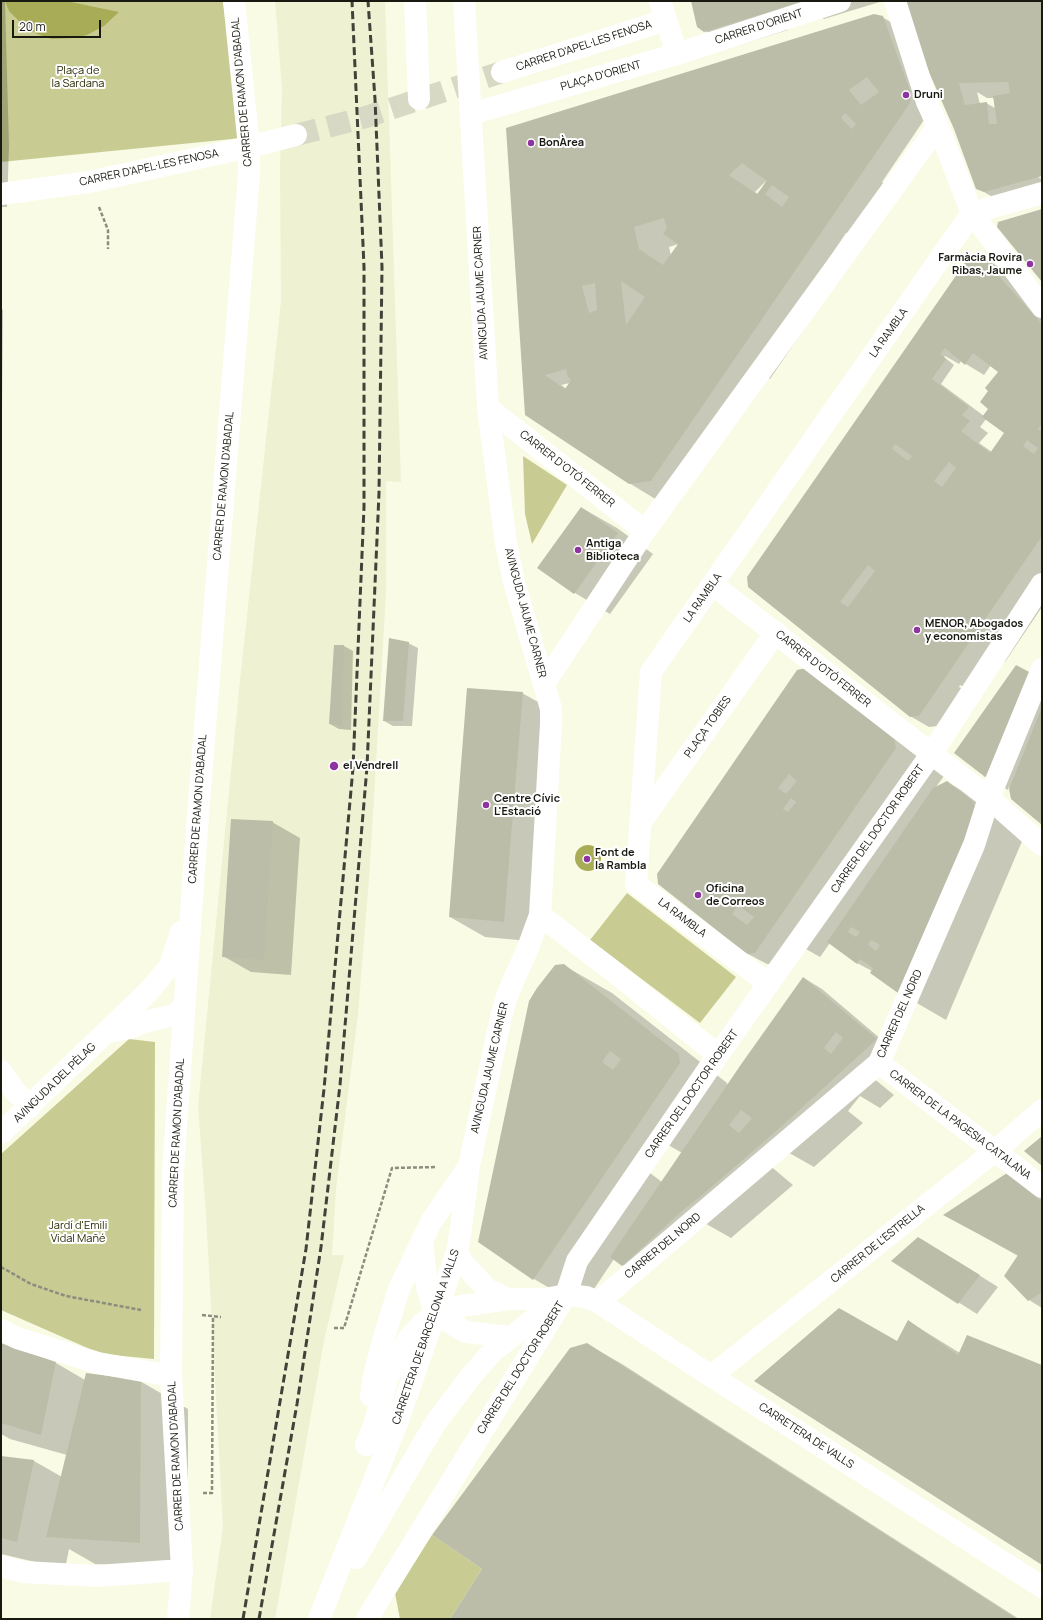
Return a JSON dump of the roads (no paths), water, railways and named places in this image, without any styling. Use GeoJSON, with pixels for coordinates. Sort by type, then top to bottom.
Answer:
{"type":"FeatureCollection","features":[{"type":"Feature","properties":{"kind":"street","name":"CARRER DE RAMON D'ABADAL"},"geometry":{"type":"LineString","coordinates":[[178,1619],[182,1570],[171,1376],[173,1171],[192,885],[247,190],[249,147],[234,1]]}},
{"type":"Feature","properties":{"kind":"street"},"geometry":{"type":"LineString","coordinates":[[415,1],[420,99]]}},
{"type":"Feature","properties":{"kind":"street","name":"AVINGUDA JAUME CARNER"},"geometry":{"type":"LineString","coordinates":[[464,1],[488,408],[500,506],[514,582],[551,709],[540,915],[528,948],[508,993],[501,1017],[469,1166]]}},
{"type":"Feature","properties":{"kind":"street","name":"CARRER D'ORIENT"},"geometry":{"type":"LineString","coordinates":[[677,54],[840,1]]}},
{"type":"Feature","properties":{"kind":"street"},"geometry":{"type":"LineString","coordinates":[[895,1],[927,102],[938,126],[972,214],[1042,307]]}},
{"type":"Feature","properties":{"kind":"street","name":"CARRER D'APEL·LES FENOSA"},"geometry":{"type":"LineString","coordinates":[[502,72],[663,11]]}},
{"type":"Feature","properties":{"kind":"street"},"geometry":{"type":"LineString","coordinates":[[663,11],[677,54]]}},
{"type":"Feature","properties":{"kind":"street","name":"PLAÇA D'ORIENT"},"geometry":{"type":"LineString","coordinates":[[471,114],[677,54]]}},
{"type":"Feature","properties":{"kind":"street"},"geometry":{"type":"LineString","coordinates":[[544,684],[645,531],[938,126]]}},
{"type":"Feature","properties":{"kind":"street","name":"CARRER D'APEL·LES FENOSA"},"geometry":{"type":"LineString","coordinates":[[1,194],[89,182],[249,147],[296,135]]}},
{"type":"Feature","properties":{"kind":"street"},"geometry":{"type":"LineString","coordinates":[[972,214],[1042,193]]}},
{"type":"Feature","properties":{"kind":"street","name":"LA RAMBLA"},"geometry":{"type":"LineString","coordinates":[[768,984],[636,884],[651,672],[972,214]]}},
{"type":"Feature","properties":{"kind":"street","name":"CARRER D'OTÓ FERRER"},"geometry":{"type":"LineString","coordinates":[[488,408],[645,531]]}},
{"type":"Feature","properties":{"kind":"street","name":"CARRER DEL DOCTOR ROBERT"},"geometry":{"type":"LineString","coordinates":[[367,1619],[566,1295],[577,1261],[718,1055],[932,753],[1042,584]]}},
{"type":"Feature","properties":{"kind":"street","name":"CARRER D'OTÓ FERRER"},"geometry":{"type":"LineString","coordinates":[[713,585],[776,632],[989,798],[1042,845]]}},
{"type":"Feature","properties":{"kind":"street","name":"PLAÇA TOBIES"},"geometry":{"type":"LineString","coordinates":[[641,822],[776,632]]}},
{"type":"Feature","properties":{"kind":"street","name":"CARRER DEL NORD"},"geometry":{"type":"LineString","coordinates":[[598,1302],[879,1063],[974,845],[989,798],[1042,669]]}},
{"type":"Feature","properties":{"kind":"street","name":"AVINGUDA DEL PÈLAG"},"geometry":{"type":"LineString","coordinates":[[1,1133],[108,1032],[148,992],[170,966],[178,942],[192,885]]}},
{"type":"Feature","properties":{"kind":"street"},"geometry":{"type":"LineString","coordinates":[[540,915],[718,1055]]}},
{"type":"Feature","properties":{"kind":"street","name":"AVINGUDA DEL PÈLAG"},"geometry":{"type":"LineString","coordinates":[[108,1032],[174,1015],[184,1008]]}},
{"type":"Feature","properties":{"kind":"street","name":"CARRER DE LA PAGESIA CATALANA"},"geometry":{"type":"LineString","coordinates":[[879,1063],[1042,1187]]}},
{"type":"Feature","properties":{"kind":"street"},"geometry":{"type":"LineString","coordinates":[[1,1071],[14,1090],[30,1107]]}},
{"type":"Feature","properties":{"kind":"street","name":"CARRER DE L'ESTRELLA"},"geometry":{"type":"LineString","coordinates":[[712,1376],[995,1151],[1042,1110]]}},
{"type":"Feature","properties":{"kind":"street","name":"CARRETERA DE BARCELONA A VALLS"},"geometry":{"type":"LineString","coordinates":[[361,1515],[366,1445],[373,1380],[382,1344],[399,1290],[422,1240],[431,1222],[469,1166]]}},
{"type":"Feature","properties":{"kind":"street","name":"CARRETERA DE BARCELONA A VALLS"},"geometry":{"type":"LineString","coordinates":[[320,1619],[398,1420],[457,1252],[469,1166]]}},
{"type":"Feature","properties":{"kind":"street"},"geometry":{"type":"LineString","coordinates":[[422,1240],[427,1287],[436,1314],[466,1332],[510,1337]]}},
{"type":"Feature","properties":{"kind":"street"},"geometry":{"type":"LineString","coordinates":[[457,1252],[463,1263],[488,1290],[509,1299]]}},
{"type":"Feature","properties":{"kind":"street"},"geometry":{"type":"LineString","coordinates":[[320,1619],[436,1422],[472,1375],[493,1351],[566,1295]]}},
{"type":"Feature","properties":{"kind":"street","name":"CARRETERA DE VALLS"},"geometry":{"type":"LineString","coordinates":[[509,1299],[545,1299],[566,1295],[586,1297],[598,1302],[1042,1587]]}},
{"type":"Feature","properties":{"kind":"street"},"geometry":{"type":"LineString","coordinates":[[366,1445],[374,1426],[388,1379],[409,1338],[422,1324],[436,1314],[462,1306],[509,1299]]}},
{"type":"Feature","properties":{"kind":"street"},"geometry":{"type":"LineString","coordinates":[[1,1330],[16,1338],[98,1363],[171,1376]]}},
{"type":"Feature","properties":{"kind":"street"},"geometry":{"type":"LineString","coordinates":[[1,1566],[23,1572],[97,1576],[182,1570]]}},
{"type":"Feature","properties":{"kind":"tunnel"},"geometry":{"type":"LineString","coordinates":[[296,135],[366,117],[502,72]]}},
{"type":"Feature","properties":{"kind":"railway"},"geometry":{"type":"LineString","coordinates":[[243,1619],[306,1249],[324,1089],[353,768],[364,507],[364,267],[352,1]]}},
{"type":"Feature","properties":{"kind":"railway"},"geometry":{"type":"LineString","coordinates":[[259,1619],[297,1404],[321,1247],[340,1085],[367,767],[379,493],[382,267],[375,99],[368,1]]}},
{"type":"Feature","properties":{"kind":"place","name":"Druni"},"geometry":{"type":"Point","coordinates":[906,95]}},
{"type":"Feature","properties":{"kind":"place","name":"BonÀrea"},"geometry":{"type":"Point","coordinates":[531,143]}},
{"type":"Feature","properties":{"kind":"place","name":"Farmàcia Rovira Ribas, Jaume"},"geometry":{"type":"Point","coordinates":[1030,264]}},
{"type":"Feature","properties":{"kind":"place","name":"Antiga Biblioteca"},"geometry":{"type":"Point","coordinates":[578,550]}},
{"type":"Feature","properties":{"kind":"place","name":"MENOR, Abogados y economistas"},"geometry":{"type":"Point","coordinates":[917,630]}},
{"type":"Feature","properties":{"kind":"place","name":"el Vendrell"},"geometry":{"type":"Point","coordinates":[334,766]}},
{"type":"Feature","properties":{"kind":"place","name":"Centre Cívic L'Estació"},"geometry":{"type":"Point","coordinates":[486,805]}},
{"type":"Feature","properties":{"kind":"place","name":"Font de la Rambla"},"geometry":{"type":"Point","coordinates":[587,859]}},
{"type":"Feature","properties":{"kind":"place","name":"Oficina de Correos"},"geometry":{"type":"Point","coordinates":[698,895]}},
{"type":"Feature","properties":{"kind":"park label","name":"Plaça de la Sardana"},"geometry":{"type":"Point","coordinates":[78,77]}},
{"type":"Feature","properties":{"kind":"park label","name":"Jardí d'Emili Vidal Mañé"},"geometry":{"type":"Point","coordinates":[78,1232]}}]}
